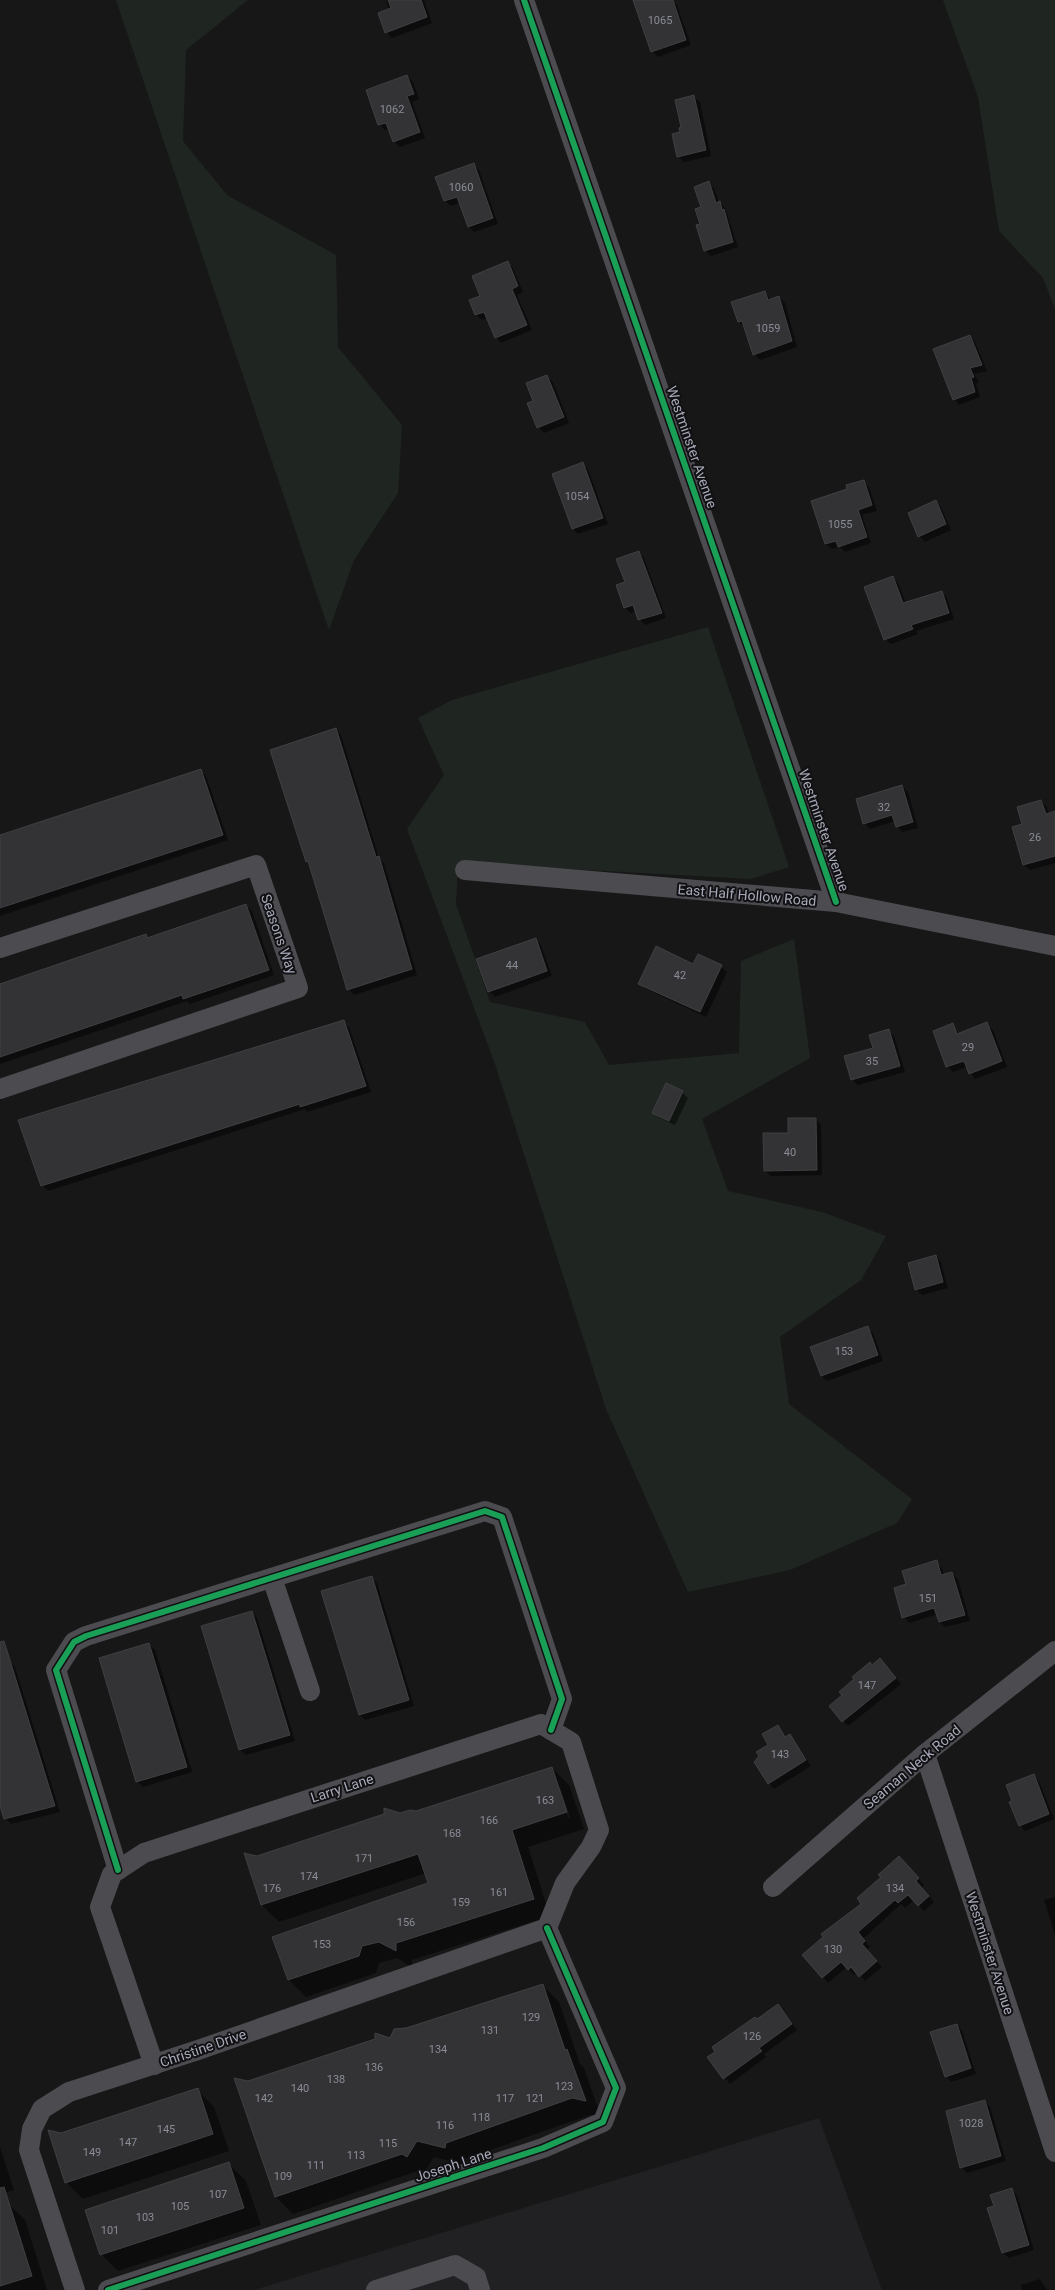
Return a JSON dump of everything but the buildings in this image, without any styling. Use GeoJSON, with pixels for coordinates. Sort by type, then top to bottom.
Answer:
{"type":"FeatureCollection","features":[{"type":"Feature","properties":{"kind":"street","name":"Westminster Avenue"},"geometry":{"type":"LineString","coordinates":[[524,0],[836,902]]}},
{"type":"Feature","properties":{"kind":"street","name":"Seasons Way"},"geometry":{"type":"LineString","coordinates":[[0,948],[256,865],[298,988],[0,1089]]}},
{"type":"Feature","properties":{"kind":"street","name":"East Half Hollow Road"},"geometry":{"type":"LineString","coordinates":[[465,870],[836,902],[1055,946]]}},
{"type":"Feature","properties":{"kind":"street"},"geometry":{"type":"LineString","coordinates":[[118,1870],[56,1670],[61,1659],[74,1642],[86,1636],[485,1511],[495,1513],[502,1517],[562,1700],[551,1730]]}},
{"type":"Feature","properties":{"kind":"street"},"geometry":{"type":"LineString","coordinates":[[272,1578],[310,1691]]}},
{"type":"Feature","properties":{"kind":"street","name":"Seaman Neck Road"},"geometry":{"type":"LineString","coordinates":[[773,1887],[925,1754],[1055,1651]]}},
{"type":"Feature","properties":{"kind":"street","name":"Larry Lane"},"geometry":{"type":"LineString","coordinates":[[154,2065],[100,1906],[112,1874],[144,1853],[541,1724],[571,1742],[599,1830],[591,1847],[564,1883],[547,1928]]}},
{"type":"Feature","properties":{"kind":"street","name":"Westminster Avenue"},"geometry":{"type":"LineString","coordinates":[[925,1754],[1055,2152]]}},
{"type":"Feature","properties":{"kind":"street","name":"Christine Drive"},"geometry":{"type":"LineString","coordinates":[[75,2290],[28,2150],[32,2129],[42,2109],[69,2092],[154,2065],[547,1928]]}},
{"type":"Feature","properties":{"kind":"street","name":"Joseph Lane"},"geometry":{"type":"LineString","coordinates":[[108,2290],[543,2148],[603,2122],[616,2088],[547,1928]]}},
{"type":"Feature","properties":{"kind":"street"},"geometry":{"type":"LineString","coordinates":[[376,2290],[455,2265],[476,2277],[480,2290]]}},
{"type":"Feature","properties":{"kind":"shaded area"},"geometry":{"type":"Polygon","coordinates":[[[116,0],[248,0],[186,50],[183,141],[227,195],[336,255],[338,347],[402,425],[398,493],[354,560],[329,630],[116,0]]]}},
{"type":"Feature","properties":{"kind":"shaded area"},"geometry":{"type":"Polygon","coordinates":[[[943,0],[1055,0],[1055,309],[1043,278],[999,231],[978,97],[943,0]]]}},
{"type":"Feature","properties":{"kind":"shaded area"},"geometry":{"type":"Polygon","coordinates":[[[708,627],[789,867],[751,879],[458,863],[456,904],[490,1002],[585,1022],[609,1065],[739,1053],[741,961],[794,939],[810,1058],[702,1119],[728,1191],[822,1212],[886,1236],[861,1280],[780,1337],[789,1404],[912,1499],[897,1523],[790,1570],[688,1592],[606,1409],[495,1064],[407,829],[444,775],[418,718],[452,700],[708,627]]]}},
{"type":"Feature","properties":{"kind":"shaded area"},"geometry":{"type":"Polygon","coordinates":[[[819,2118],[882,2290],[254,2290],[819,2118]]]}},
{"type":"Feature","properties":{"kind":"cycle path"},"geometry":{"type":"LineString","coordinates":[[524,0],[836,902]]}},
{"type":"Feature","properties":{"kind":"cycle path"},"geometry":{"type":"LineString","coordinates":[[118,1870],[56,1670],[74,1642],[86,1636],[485,1511],[502,1517],[562,1699],[551,1730]]}},
{"type":"Feature","properties":{"kind":"cycle path"},"geometry":{"type":"LineString","coordinates":[[108,2290],[543,2148],[603,2122],[616,2088],[547,1928]]}}]}
